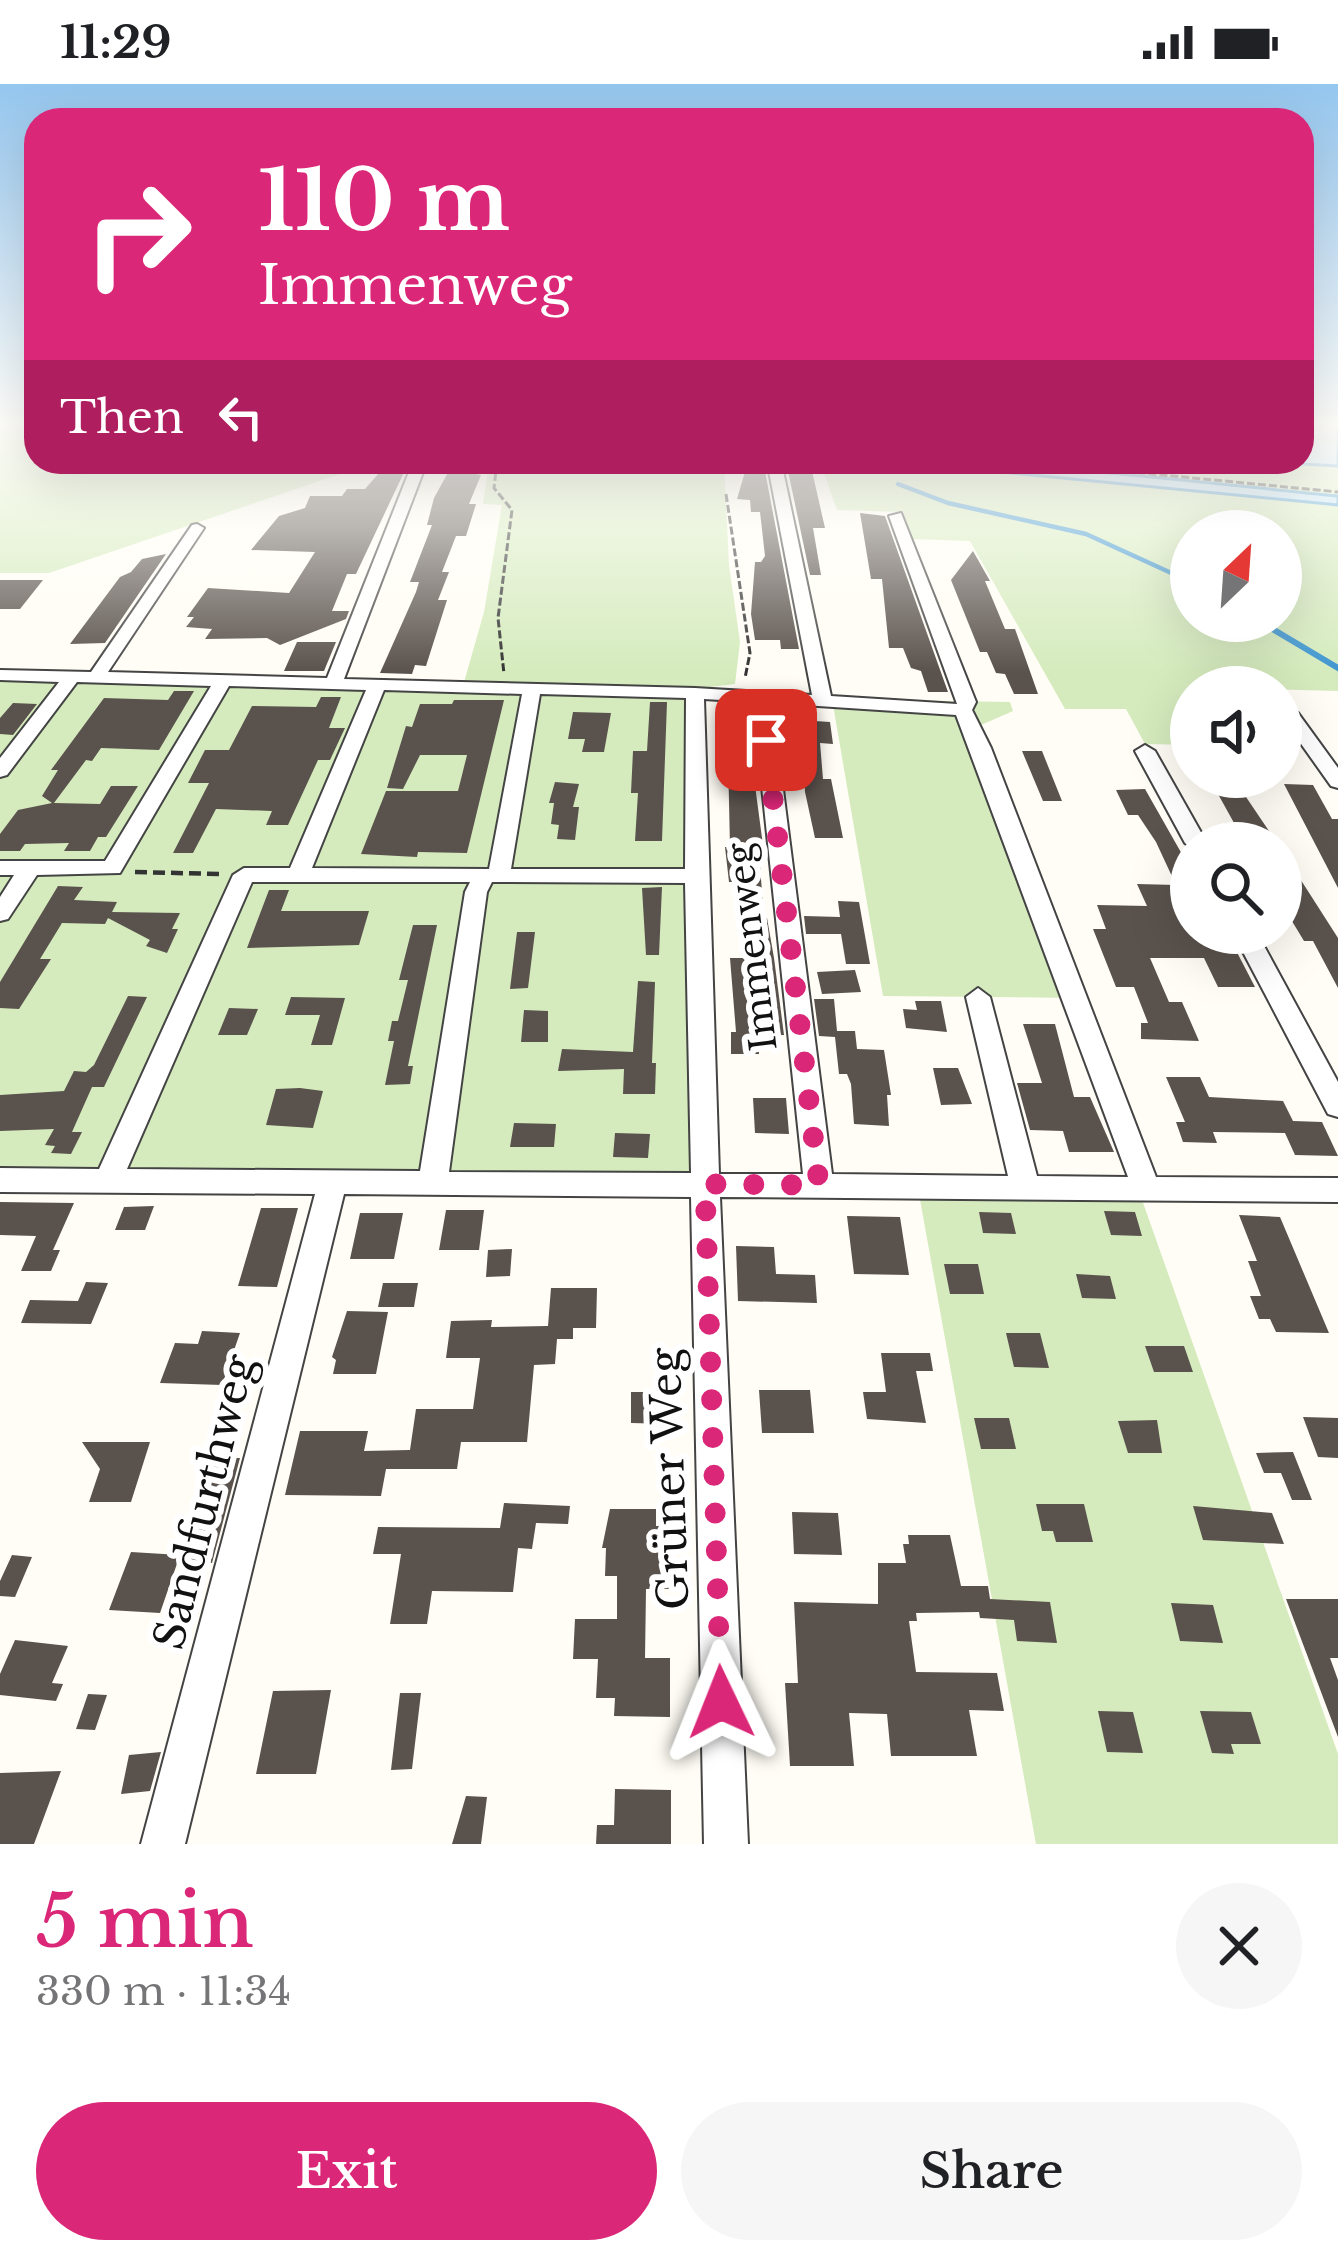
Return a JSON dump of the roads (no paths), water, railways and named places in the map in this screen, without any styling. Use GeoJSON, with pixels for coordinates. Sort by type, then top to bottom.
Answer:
{"type":"FeatureCollection","features":[{"type":"Feature","properties":{"kind":"street"},"geometry":{"type":"LineString","coordinates":[[333,685],[402,507]]}},
{"type":"Feature","properties":{"kind":"street"},"geometry":{"type":"LineString","coordinates":[[783,507],[823,702]]}},
{"type":"Feature","properties":{"kind":"street"},"geometry":{"type":"LineString","coordinates":[[896,516],[967,702],[966,720],[1145,1185]]}},
{"type":"Feature","properties":{"kind":"street"},"geometry":{"type":"LineString","coordinates":[[96,677],[197,528]]}},
{"type":"Feature","properties":{"kind":"street"},"geometry":{"type":"LineString","coordinates":[[0,675],[695,693],[887,707],[966,720]]}},
{"type":"Feature","properties":{"kind":"street"},"geometry":{"type":"LineString","coordinates":[[0,771],[73,677]]}},
{"type":"Feature","properties":{"kind":"street"},"geometry":{"type":"LineString","coordinates":[[0,868],[112,868],[223,681]]}},
{"type":"Feature","properties":{"kind":"street"},"geometry":{"type":"LineString","coordinates":[[298,874],[377,686]]}},
{"type":"Feature","properties":{"kind":"street"},"geometry":{"type":"LineString","coordinates":[[434,1183],[476,892],[492,876],[532,691]]}},
{"type":"Feature","properties":{"kind":"street","name":"Immenweg"},"geometry":{"type":"LineString","coordinates":[[695,693],[705,1184]]}},
{"type":"Feature","properties":{"kind":"street","name":"Immenweg"},"geometry":{"type":"LineString","coordinates":[[752,697],[819,1185]]}},
{"type":"Feature","properties":{"kind":"street"},"geometry":{"type":"LineString","coordinates":[[1302,732],[1338,782]]}},
{"type":"Feature","properties":{"kind":"street"},"geometry":{"type":"LineString","coordinates":[[1145,751],[1184,822]]}},
{"type":"Feature","properties":{"kind":"street"},"geometry":{"type":"LineString","coordinates":[[0,914],[28,871]]}},
{"type":"Feature","properties":{"kind":"street"},"geometry":{"type":"LineString","coordinates":[[108,1181],[244,875],[696,876]]}},
{"type":"Feature","properties":{"kind":"street"},"geometry":{"type":"LineString","coordinates":[[1256,954],[1338,1107]]}},
{"type":"Feature","properties":{"kind":"street"},"geometry":{"type":"LineString","coordinates":[[978,997],[1025,1185]]}},
{"type":"Feature","properties":{"kind":"street"},"geometry":{"type":"LineString","coordinates":[[0,1180],[1338,1190]]}},
{"type":"Feature","properties":{"kind":"street","name":"Sandfurthweg"},"geometry":{"type":"LineString","coordinates":[[163,1844],[332,1183]]}},
{"type":"Feature","properties":{"kind":"street","name":"Grüner Weg"},"geometry":{"type":"LineString","coordinates":[[705,1184],[726,1844]]}},
{"type":"Feature","properties":{"kind":"waterway"},"geometry":{"type":"LineString","coordinates":[[966,507],[1086,534],[1170,572]]}},
{"type":"Feature","properties":{"kind":"waterway"},"geometry":{"type":"LineString","coordinates":[[1294,642],[1338,668]]}}]}
